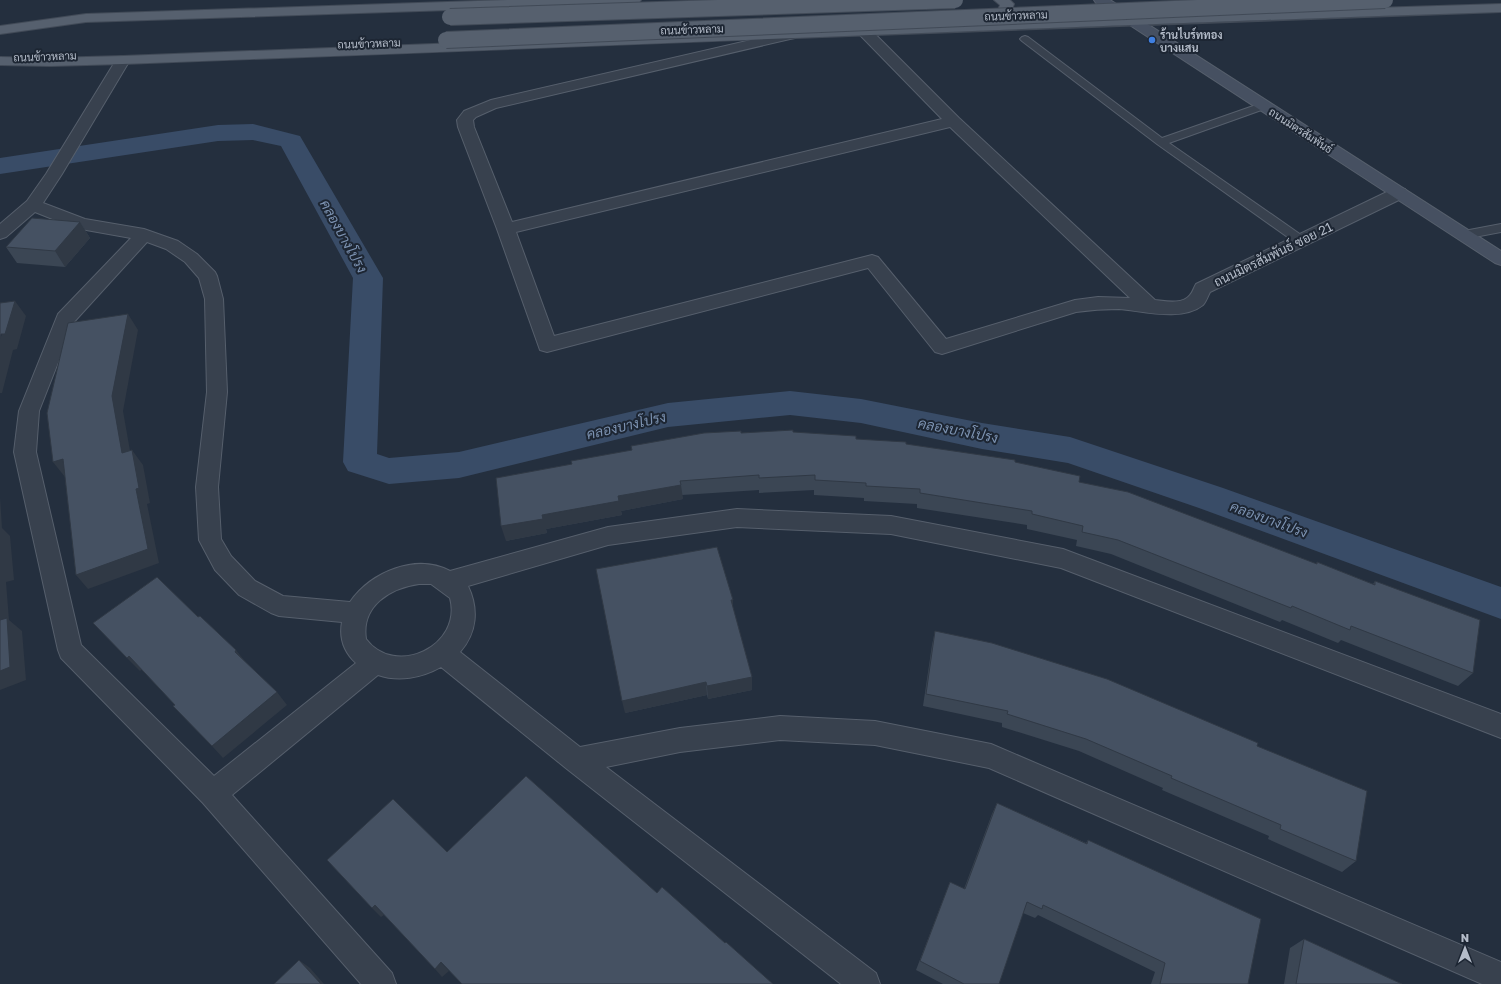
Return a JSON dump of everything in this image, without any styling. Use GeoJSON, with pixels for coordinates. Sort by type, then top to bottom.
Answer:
{"type":"FeatureCollection","features":[{"type":"Feature","properties":{"kind":"main road"},"geometry":{"type":"LineString","coordinates":[[0,30],[86,18],[634,0]]}},
{"type":"Feature","properties":{"kind":"main road"},"geometry":{"type":"LineString","coordinates":[[702,38],[739,33],[761,27],[771,22],[775,14],[767,7],[752,2],[736,0]]}},
{"type":"Feature","properties":{"kind":"main road","name":"ถนนข้าวหลาม"},"geometry":{"type":"LineString","coordinates":[[0,34],[955,0]]}},
{"type":"Feature","properties":{"kind":"main road"},"geometry":{"type":"LineString","coordinates":[[938,29],[977,24],[996,17],[1006,12],[1007,4],[1001,0]]}},
{"type":"Feature","properties":{"kind":"main road"},"geometry":{"type":"LineString","coordinates":[[1169,0],[1173,3],[1206,12],[1242,16]]}},
{"type":"Feature","properties":{"kind":"main road","name":"ถนนข้าวหลาม"},"geometry":{"type":"LineString","coordinates":[[0,58],[1385,0]]}},
{"type":"Feature","properties":{"kind":"main road"},"geometry":{"type":"LineString","coordinates":[[1410,0],[1426,6],[1473,8]]}},
{"type":"Feature","properties":{"kind":"main road"},"geometry":{"type":"LineString","coordinates":[[0,61],[50,62],[123,60],[790,36],[1131,20],[1501,8]]}},
{"type":"Feature","properties":{"kind":"street","name":"ถนนมิตรสัมพันธ์"},"geometry":{"type":"LineString","coordinates":[[1101,0],[1263,106],[1501,258]]}},
{"type":"Feature","properties":{"kind":"street"},"geometry":{"type":"LineString","coordinates":[[865,32],[953,121],[1151,307]]}},
{"type":"Feature","properties":{"kind":"street"},"geometry":{"type":"LineString","coordinates":[[790,36],[491,105],[470,114],[465,120],[466,127],[506,229],[953,121]]}},
{"type":"Feature","properties":{"kind":"street"},"geometry":{"type":"LineString","coordinates":[[0,233],[33,205],[77,137],[123,60]]}},
{"type":"Feature","properties":{"kind":"street","name":"ถนนมิตรสัมพันธ์ ซอย 21"},"geometry":{"type":"LineString","coordinates":[[506,229],[548,345],[872,261],[942,347],[1075,306],[1098,302],[1118,302],[1151,307],[1171,308],[1187,306],[1197,300],[1203,288],[1399,193]]}},
{"type":"Feature","properties":{"kind":"street"},"geometry":{"type":"LineString","coordinates":[[33,205],[81,224],[144,235],[172,245],[191,258],[208,276],[214,299],[217,392],[207,487],[210,540],[223,563],[246,588],[279,606],[356,613]]}},
{"type":"Feature","properties":{"kind":"street"},"geometry":{"type":"LineString","coordinates":[[144,235],[65,319],[30,411],[25,452],[70,650],[213,794],[381,984]]}},
{"type":"Feature","properties":{"kind":"street"},"geometry":{"type":"LineString","coordinates":[[448,582],[608,536],[737,518],[891,525],[1063,559],[1501,726]]}},
{"type":"Feature","properties":{"kind":"street"},"geometry":{"type":"LineString","coordinates":[[414,574],[433,574],[448,582],[459,592],[464,607],[463,623],[455,639],[442,653],[426,663],[408,668],[390,668],[374,663],[362,654],[354,642],[353,628],[356,613],[365,599],[378,588],[395,579],[414,574]]}},
{"type":"Feature","properties":{"kind":"street"},"geometry":{"type":"LineString","coordinates":[[442,653],[576,760],[864,984]]}},
{"type":"Feature","properties":{"kind":"street"},"geometry":{"type":"LineString","coordinates":[[213,794],[374,663]]}},
{"type":"Feature","properties":{"kind":"street"},"geometry":{"type":"LineString","coordinates":[[576,760],[680,740],[780,728],[875,733],[991,756],[1501,977]]}},
{"type":"Feature","properties":{"kind":"lane"},"geometry":{"type":"LineString","coordinates":[[1025,38],[1161,142],[1300,240]]}},
{"type":"Feature","properties":{"kind":"lane"},"geometry":{"type":"LineString","coordinates":[[1161,142],[1263,106]]}},
{"type":"Feature","properties":{"kind":"lane"},"geometry":{"type":"LineString","coordinates":[[1464,235],[1501,228]]}},
{"type":"Feature","properties":{"kind":"building"},"geometry":{"type":"Polygon","coordinates":[[[32,218],[80,222],[55,251],[6,247],[32,218]]]}},
{"type":"Feature","properties":{"kind":"building"},"geometry":{"type":"Polygon","coordinates":[[[15,301],[5,334],[1,334],[0,339],[0,303],[15,301]]]}},
{"type":"Feature","properties":{"kind":"building"},"geometry":{"type":"Polygon","coordinates":[[[128,314],[112,396],[122,453],[132,450],[139,488],[136,489],[148,549],[76,575],[63,459],[53,462],[47,413],[68,323],[128,314]]]}},
{"type":"Feature","properties":{"kind":"building"},"geometry":{"type":"Polygon","coordinates":[[[793,430],[793,432],[856,436],[856,439],[906,442],[906,444],[1015,460],[1015,462],[1080,476],[1079,482],[1128,492],[1317,564],[1317,562],[1375,585],[1375,581],[1480,620],[1473,673],[1351,626],[1350,630],[1292,606],[1291,608],[1118,540],[1082,532],[1083,526],[1032,514],[1032,511],[920,493],[920,489],[866,486],[866,483],[815,480],[815,475],[759,478],[759,475],[680,481],[681,485],[618,496],[619,501],[542,515],[543,519],[501,526],[496,478],[572,464],[571,461],[632,450],[631,446],[704,433],[741,431],[741,433],[793,430]]]}},
{"type":"Feature","properties":{"kind":"building"},"geometry":{"type":"Polygon","coordinates":[[[717,547],[733,600],[731,600],[752,677],[707,686],[706,682],[622,701],[596,569],[717,547]]]}},
{"type":"Feature","properties":{"kind":"building"},"geometry":{"type":"Polygon","coordinates":[[[157,577],[198,617],[200,616],[236,650],[235,652],[277,692],[212,746],[173,706],[175,705],[129,656],[127,658],[93,623],[157,577]]]}},
{"type":"Feature","properties":{"kind":"building"},"geometry":{"type":"Polygon","coordinates":[[[7,618],[10,667],[0,671],[0,620],[7,618]]]}},
{"type":"Feature","properties":{"kind":"building"},"geometry":{"type":"Polygon","coordinates":[[[935,631],[992,643],[1107,679],[1258,743],[1257,746],[1367,791],[1356,861],[1280,829],[1281,825],[1171,778],[1172,776],[1086,739],[1007,714],[1008,711],[926,694],[935,631]]]}},
{"type":"Feature","properties":{"kind":"building"},"geometry":{"type":"Polygon","coordinates":[[[526,776],[657,893],[662,887],[773,984],[462,984],[441,962],[435,969],[375,905],[372,908],[327,860],[393,799],[447,852],[526,776]]]}},
{"type":"Feature","properties":{"kind":"building"},"geometry":{"type":"Polygon","coordinates":[[[997,803],[1087,844],[1088,840],[1261,919],[1248,984],[1160,984],[1165,963],[1043,905],[1042,909],[1027,902],[999,984],[964,984],[920,961],[950,882],[965,889],[997,803]]]}},
{"type":"Feature","properties":{"kind":"building"},"geometry":{"type":"Polygon","coordinates":[[[1304,939],[1402,984],[1296,984],[1304,939]]]}},
{"type":"Feature","properties":{"kind":"building"},"geometry":{"type":"Polygon","coordinates":[[[299,960],[321,984],[274,984],[299,960]]]}},
{"type":"Feature","properties":{"kind":"waterway","name":"คลองบางโปรง"},"geometry":{"type":"LineString","coordinates":[[0,166],[218,133],[253,132],[291,141],[368,278],[360,462],[389,471],[459,465],[668,415],[790,403],[861,411],[982,436],[1070,450],[1211,498],[1501,603]]}},
{"type":"Feature","properties":{"kind":"place","name":"ร้านไบร์ททอง บางแสน"},"geometry":{"type":"Point","coordinates":[1152,40]}}]}
